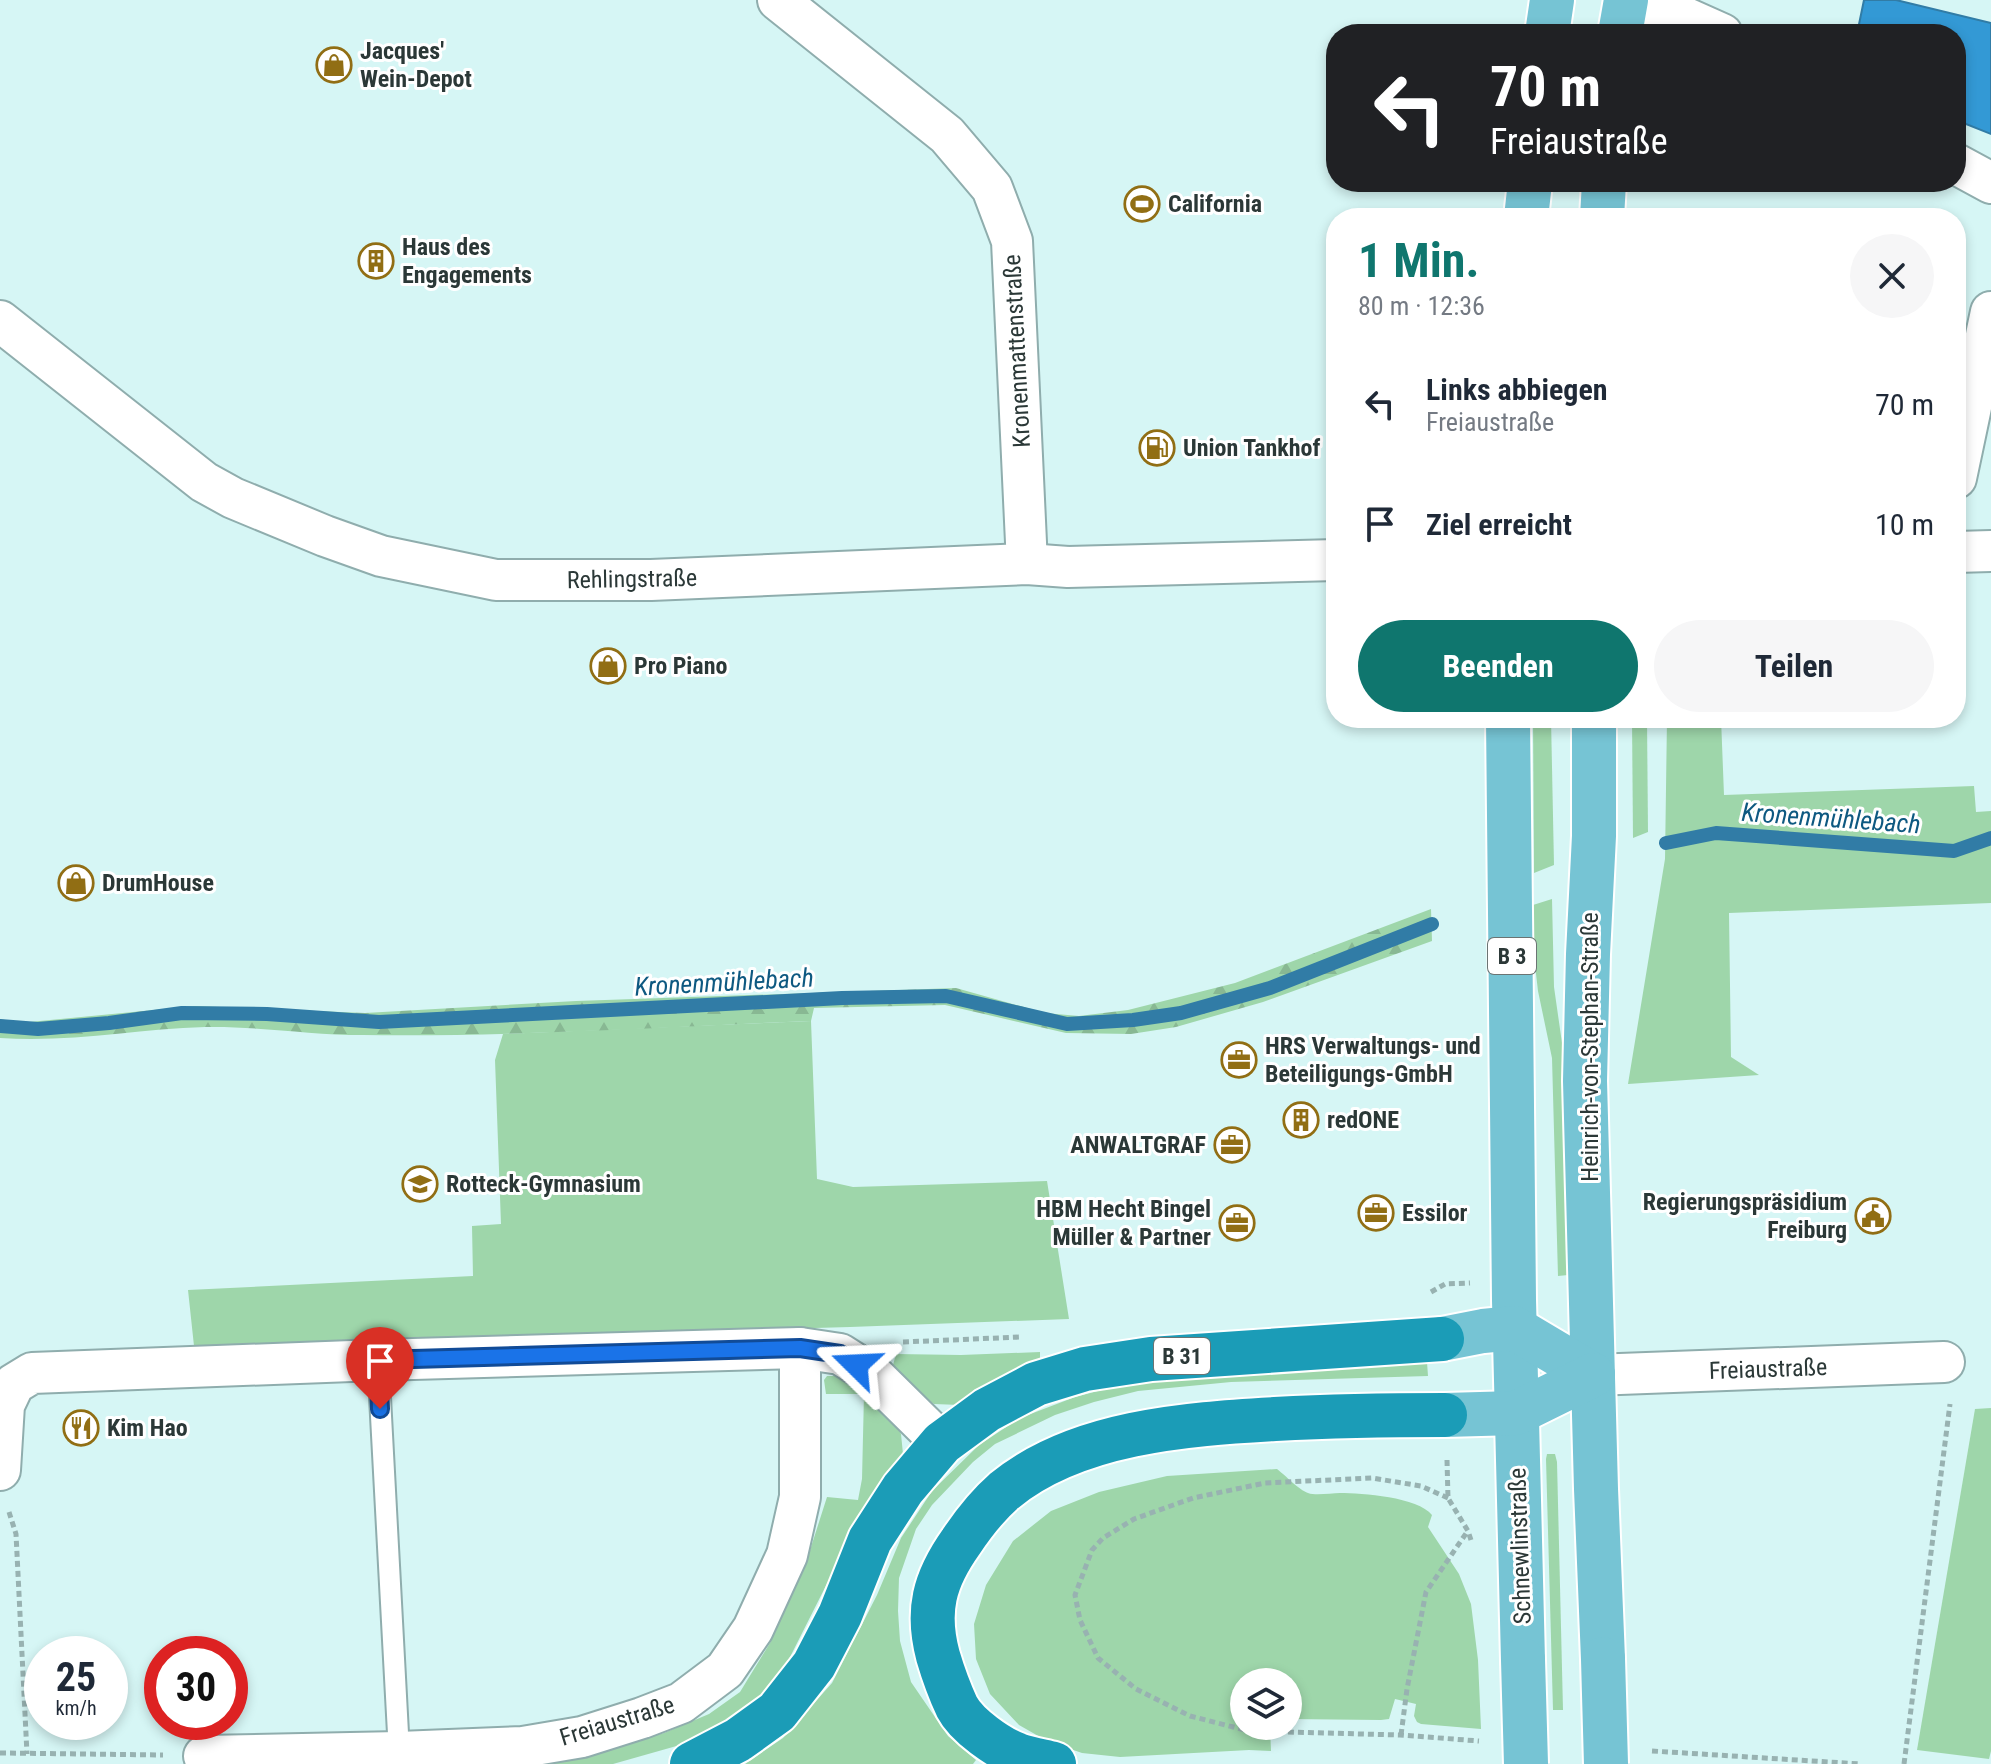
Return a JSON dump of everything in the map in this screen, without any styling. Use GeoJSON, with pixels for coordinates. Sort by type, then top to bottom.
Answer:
{"type":"FeatureCollection","features":[{"type":"Feature","properties":{"kind":"highway","name":"B 31"},"geometry":{"type":"LineString","coordinates":[[692,1764],[738,1740],[777,1712],[814,1665],[840,1615],[870,1540],[903,1489],[942,1443],[987,1410],[1036,1384],[1085,1369],[1194,1355],[1442,1339]]}},
{"type":"Feature","properties":{"kind":"highway"},"geometry":{"type":"LineString","coordinates":[[1054,1764],[1017,1755],[982,1735],[958,1710],[939,1660],[932,1630],[934,1600],[941,1575],[968,1532],[1004,1492],[1062,1457],[1106,1441],[1158,1429],[1315,1417],[1445,1415]]}},
{"type":"Feature","properties":{"kind":"main road"},"geometry":{"type":"LineString","coordinates":[[1548,24],[1552,0]]}},
{"type":"Feature","properties":{"kind":"main road"},"geometry":{"type":"LineString","coordinates":[[1622,24],[1626,0]]}},
{"type":"Feature","properties":{"kind":"main road","name":"B 3"},"geometry":{"type":"LineString","coordinates":[[1508,728],[1514,1328]]}},
{"type":"Feature","properties":{"kind":"main road","name":"Heinrich-von-Stephan-Straße"},"geometry":{"type":"LineString","coordinates":[[1593,1375],[1585,1081],[1594,836],[1594,728]]}},
{"type":"Feature","properties":{"kind":"main road"},"geometry":{"type":"LineString","coordinates":[[1514,1328],[1593,1375]]}},
{"type":"Feature","properties":{"kind":"main road","name":"B 31"},"geometry":{"type":"LineString","coordinates":[[1442,1339],[1514,1328]]}},
{"type":"Feature","properties":{"kind":"main road","name":"Schnewlinstraße"},"geometry":{"type":"LineString","coordinates":[[1514,1328],[1526,1764]]}},
{"type":"Feature","properties":{"kind":"main road"},"geometry":{"type":"LineString","coordinates":[[1445,1415],[1516,1413],[1593,1375]]}},
{"type":"Feature","properties":{"kind":"main road"},"geometry":{"type":"LineString","coordinates":[[1593,1375],[1606,1764]]}},
{"type":"Feature","properties":{"kind":"street","name":"Kronenmattenstraße"},"geometry":{"type":"LineString","coordinates":[[778,0],[947,135],[992,188],[1012,241],[1027,564]]}},
{"type":"Feature","properties":{"kind":"street"},"geometry":{"type":"LineString","coordinates":[[1636,0],[1700,24]]}},
{"type":"Feature","properties":{"kind":"street"},"geometry":{"type":"LineString","coordinates":[[1966,169],[1991,183]]}},
{"type":"Feature","properties":{"kind":"street"},"geometry":{"type":"LineString","coordinates":[[1966,431],[1991,312]]}},
{"type":"Feature","properties":{"kind":"street","name":"Rehlingstraße"},"geometry":{"type":"LineString","coordinates":[[0,321],[204,482],[233,498],[381,556],[496,580],[651,580],[1027,564],[1068,567],[1326,560]]}},
{"type":"Feature","properties":{"kind":"street"},"geometry":{"type":"LineString","coordinates":[[1966,552],[1991,551]]}},
{"type":"Feature","properties":{"kind":"street"},"geometry":{"type":"LineString","coordinates":[[0,1470],[4,1405],[14,1384],[32,1373],[378,1360],[800,1348],[840,1354],[873,1375],[942,1443]]}},
{"type":"Feature","properties":{"kind":"street","name":"Freiaustraße"},"geometry":{"type":"LineString","coordinates":[[204,1756],[523,1747],[582,1737],[681,1703],[725,1670],[753,1629],[787,1555],[800,1497],[800,1348]]}},
{"type":"Feature","properties":{"kind":"street","name":"Freiaustraße"},"geometry":{"type":"LineString","coordinates":[[1593,1375],[1944,1362]]}},
{"type":"Feature","properties":{"kind":"lane"},"geometry":{"type":"LineString","coordinates":[[378,1360],[399,1752]]}},
{"type":"Feature","properties":{"kind":"path"},"geometry":{"type":"LineString","coordinates":[[1904,1764],[1950,1407],[1944,1362]]}},
{"type":"Feature","properties":{"kind":"path"},"geometry":{"type":"LineString","coordinates":[[1472,1544],[1468,1531],[1448,1498],[1421,1486],[1372,1478],[1265,1483],[1193,1498],[1134,1519],[1103,1538],[1092,1550],[1075,1595],[1080,1620],[1098,1658],[1136,1689],[1190,1716],[1249,1731],[1400,1735],[1479,1741]]}},
{"type":"Feature","properties":{"kind":"path"},"geometry":{"type":"LineString","coordinates":[[8,1510],[16,1534],[27,1754]]}},
{"type":"Feature","properties":{"kind":"path"},"geometry":{"type":"LineString","coordinates":[[1400,1735],[1426,1592],[1468,1531]]}},
{"type":"Feature","properties":{"kind":"path"},"geometry":{"type":"LineString","coordinates":[[1652,1751],[1861,1764]]}},
{"type":"Feature","properties":{"kind":"path"},"geometry":{"type":"LineString","coordinates":[[0,1753],[204,1756]]}},
{"type":"Feature","properties":{"kind":"green space"},"geometry":{"type":"Polygon","coordinates":[[[1533,728],[1551,728],[1554,865],[1534,873],[1533,728]]]}},
{"type":"Feature","properties":{"kind":"green space"},"geometry":{"type":"Polygon","coordinates":[[[1632,728],[1647,728],[1648,832],[1633,838],[1632,728]]]}},
{"type":"Feature","properties":{"kind":"green space"},"geometry":{"type":"Polygon","coordinates":[[[1667,728],[1721,728],[1724,795],[1974,786],[1976,812],[1991,811],[1991,903],[1729,913],[1731,1057],[1759,1075],[1628,1084],[1665,859],[1667,728]]]}},
{"type":"Feature","properties":{"kind":"green space"},"geometry":{"type":"Polygon","coordinates":[[[1552,899],[1554,987],[1564,1057],[1568,1275],[1558,1276],[1552,1058],[1538,991],[1533,905],[1552,899]]]}},
{"type":"Feature","properties":{"kind":"green space"},"geometry":{"type":"Polygon","coordinates":[[[1431,909],[1432,941],[1263,1002],[1176,1027],[1131,1034],[1066,1033],[945,1005],[814,1008],[811,1021],[531,1033],[363,1035],[205,1027],[52,1039],[0,1038],[0,1019],[19,1023],[195,1006],[365,1013],[576,1001],[956,988],[1045,1013],[1079,1016],[1128,1010],[1235,983],[1431,909]]]}},
{"type":"Feature","properties":{"kind":"green space"},"geometry":{"type":"Polygon","coordinates":[[[811,1021],[817,1179],[853,1187],[1047,1181],[1069,1319],[194,1346],[188,1290],[473,1276],[472,1226],[501,1224],[495,1060],[503,1034],[811,1021]]]}},
{"type":"Feature","properties":{"kind":"green space"},"geometry":{"type":"Polygon","coordinates":[[[1040,1352],[1040,1364],[960,1405],[934,1404],[919,1394],[893,1365],[896,1354],[1040,1352]]]}},
{"type":"Feature","properties":{"kind":"green space"},"geometry":{"type":"Polygon","coordinates":[[[1427,1362],[1428,1376],[1231,1382],[1138,1391],[1055,1415],[995,1444],[932,1505],[916,1529],[899,1578],[900,1641],[911,1682],[948,1736],[976,1760],[973,1764],[745,1764],[783,1738],[832,1683],[877,1595],[901,1538],[932,1491],[979,1445],[1020,1418],[1075,1397],[1136,1381],[1427,1362]]]}},
{"type":"Feature","properties":{"kind":"green space"},"geometry":{"type":"Polygon","coordinates":[[[827,1376],[848,1376],[888,1408],[901,1434],[903,1454],[854,1530],[786,1665],[757,1701],[718,1728],[680,1745],[613,1764],[463,1764],[616,1747],[664,1733],[709,1714],[740,1692],[770,1643],[804,1569],[827,1497],[858,1500],[862,1479],[864,1394],[826,1394],[824,1380],[827,1376]]]}},
{"type":"Feature","properties":{"kind":"green space"},"geometry":{"type":"Polygon","coordinates":[[[1991,1408],[1989,1759],[1917,1750],[1975,1409],[1991,1408]]]}},
{"type":"Feature","properties":{"kind":"green space"},"geometry":{"type":"Polygon","coordinates":[[[1547,1454],[1555,1454],[1557,1462],[1563,1710],[1553,1710],[1547,1454]]]}},
{"type":"Feature","properties":{"kind":"green space"},"geometry":{"type":"Polygon","coordinates":[[[1277,1469],[1308,1493],[1375,1495],[1403,1500],[1425,1509],[1432,1515],[1428,1527],[1459,1574],[1471,1604],[1478,1660],[1481,1729],[1421,1724],[1414,1716],[1416,1704],[1395,1699],[1389,1719],[1302,1719],[1302,1668],[1230,1668],[1230,1740],[1271,1740],[1271,1751],[1120,1757],[1082,1753],[1047,1741],[1019,1725],[990,1694],[976,1659],[974,1624],[986,1585],[1013,1541],[1051,1511],[1099,1492],[1167,1476],[1277,1469]]]}},
{"type":"Feature","properties":{"kind":"water"},"geometry":{"type":"Polygon","coordinates":[[[1864,0],[1896,0],[1991,23],[1991,134],[1966,124],[1966,24],[1859,24],[1864,0]]]}},
{"type":"Feature","properties":{"kind":"waterway","name":"Kronenmühlebach"},"geometry":{"type":"LineString","coordinates":[[1666,843],[1716,833],[1954,851],[1991,838]]}},
{"type":"Feature","properties":{"kind":"waterway","name":"Kronenmühlebach"},"geometry":{"type":"LineString","coordinates":[[0,1026],[38,1029],[182,1013],[267,1014],[379,1022],[842,998],[946,996],[1067,1024],[1133,1020],[1181,1013],[1270,988],[1432,924]]}},
{"type":"Feature","properties":{"kind":"place","name":"Jacques' Wein-Depot"},"geometry":{"type":"Point","coordinates":[334,65]}},
{"type":"Feature","properties":{"kind":"place","name":"California"},"geometry":{"type":"Point","coordinates":[1142,204]}},
{"type":"Feature","properties":{"kind":"place","name":"Haus des Engagements"},"geometry":{"type":"Point","coordinates":[376,261]}},
{"type":"Feature","properties":{"kind":"place","name":"Union Tankhof"},"geometry":{"type":"Point","coordinates":[1157,448]}},
{"type":"Feature","properties":{"kind":"place","name":"Pro Piano"},"geometry":{"type":"Point","coordinates":[608,666]}},
{"type":"Feature","properties":{"kind":"place","name":"DrumHouse"},"geometry":{"type":"Point","coordinates":[76,883]}},
{"type":"Feature","properties":{"kind":"place","name":"HRS Verwaltungs- und Beteiligungs-GmbH"},"geometry":{"type":"Point","coordinates":[1239,1060]}},
{"type":"Feature","properties":{"kind":"place","name":"redONE"},"geometry":{"type":"Point","coordinates":[1301,1120]}},
{"type":"Feature","properties":{"kind":"place","name":"ANWALTGRAF"},"geometry":{"type":"Point","coordinates":[1232,1145]}},
{"type":"Feature","properties":{"kind":"place","name":"Rotteck-Gymnasium"},"geometry":{"type":"Point","coordinates":[420,1184]}},
{"type":"Feature","properties":{"kind":"place","name":"Essilor"},"geometry":{"type":"Point","coordinates":[1376,1213]}},
{"type":"Feature","properties":{"kind":"place","name":"Regierungspräsidium Freiburg"},"geometry":{"type":"Point","coordinates":[1873,1216]}},
{"type":"Feature","properties":{"kind":"place","name":"HBM Hecht Bingel Müller & Partner"},"geometry":{"type":"Point","coordinates":[1237,1223]}},
{"type":"Feature","properties":{"kind":"place","name":"Kim Hao"},"geometry":{"type":"Point","coordinates":[81,1428]}},
{"type":"Feature","properties":{"kind":"route"},"geometry":{"type":"LineString","coordinates":[[380,1409],[378,1360],[800,1348],[840,1354],[856,1365]]}}]}
